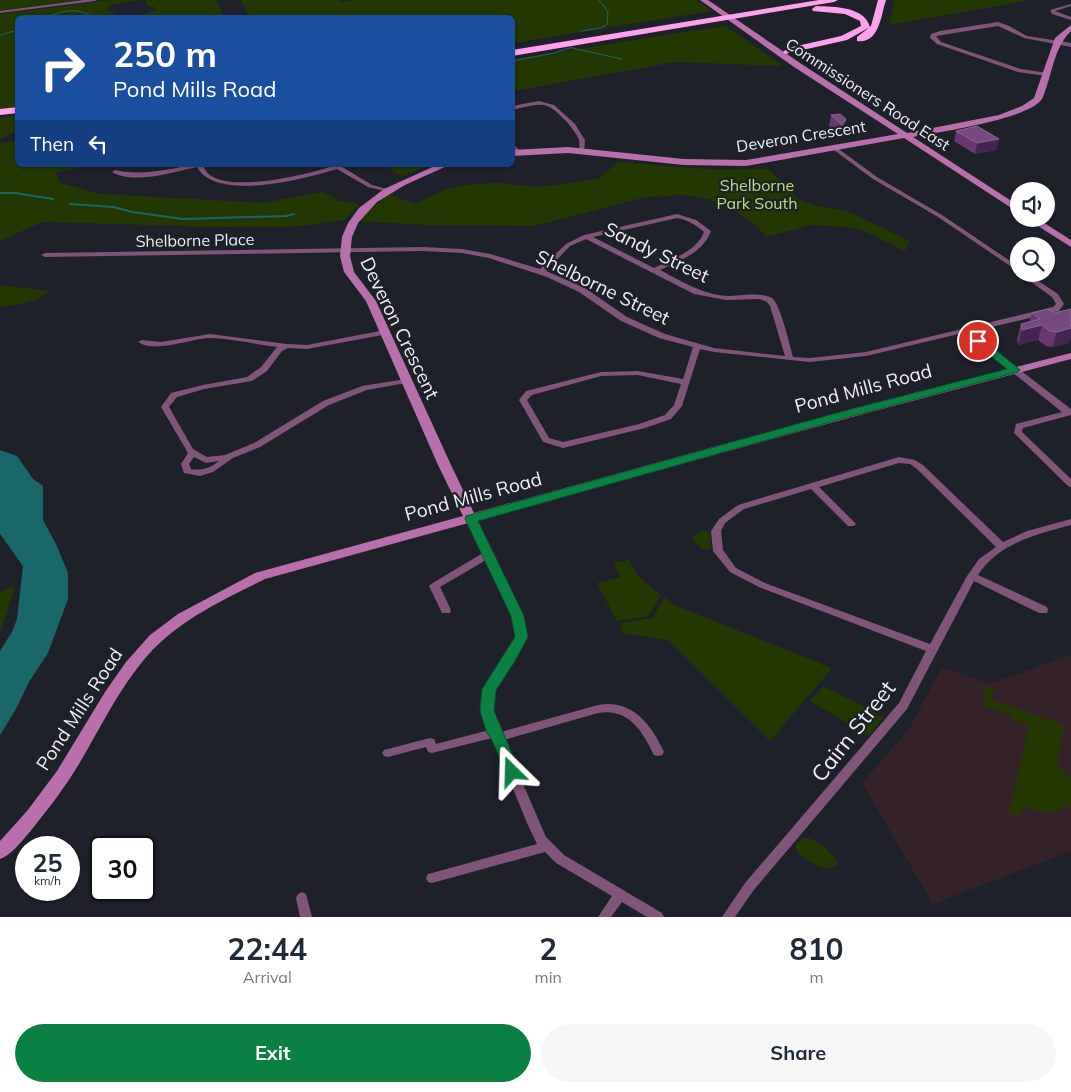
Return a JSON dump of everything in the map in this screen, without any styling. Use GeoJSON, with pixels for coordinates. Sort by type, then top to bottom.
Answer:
{"type":"FeatureCollection","features":[{"type":"Feature","properties":{"kind":"highway"},"geometry":{"type":"LineString","coordinates":[[734,10],[776,0]]}},
{"type":"Feature","properties":{"kind":"highway"},"geometry":{"type":"LineString","coordinates":[[515,46],[797,0]]}},
{"type":"Feature","properties":{"kind":"highway"},"geometry":{"type":"LineString","coordinates":[[741,21],[834,0]]}},
{"type":"Feature","properties":{"kind":"highway"},"geometry":{"type":"LineString","coordinates":[[784,53],[825,49],[873,32],[877,26],[882,0]]}},
{"type":"Feature","properties":{"kind":"highway"},"geometry":{"type":"LineString","coordinates":[[515,53],[741,21],[804,10],[834,10],[859,16],[867,24],[863,30],[844,38],[784,53]]}},
{"type":"Feature","properties":{"kind":"highway"},"geometry":{"type":"LineString","coordinates":[[0,114],[15,112]]}},
{"type":"Feature","properties":{"kind":"main road","name":"Commissioners Road East"},"geometry":{"type":"LineString","coordinates":[[703,0],[714,4],[741,21],[784,53],[1010,204]]}},
{"type":"Feature","properties":{"kind":"main road","name":"Deveron Crescent"},"geometry":{"type":"LineString","coordinates":[[515,150],[568,150],[717,164],[763,162],[1014,113],[1038,99],[1059,38],[1071,27]]}},
{"type":"Feature","properties":{"kind":"main road","name":"Commissioners Road East"},"geometry":{"type":"LineString","coordinates":[[909,135],[1010,197]]}},
{"type":"Feature","properties":{"kind":"main road","name":"Deveron Crescent"},"geometry":{"type":"LineString","coordinates":[[440,167],[408,179],[389,190],[358,215],[348,234],[345,251],[346,265],[371,301],[447,475],[471,519]]}},
{"type":"Feature","properties":{"kind":"main road"},"geometry":{"type":"LineString","coordinates":[[1044,227],[1071,244]]}},
{"type":"Feature","properties":{"kind":"main road"},"geometry":{"type":"LineString","coordinates":[[1055,227],[1071,237]]}},
{"type":"Feature","properties":{"kind":"main road","name":"Pond Mills Road"},"geometry":{"type":"LineString","coordinates":[[0,852],[63,775],[108,696],[143,650],[175,622],[210,600],[260,576],[859,411],[1071,356]]}},
{"type":"Feature","properties":{"kind":"street"},"geometry":{"type":"LineString","coordinates":[[0,12],[95,0]]}},
{"type":"Feature","properties":{"kind":"street"},"geometry":{"type":"LineString","coordinates":[[1071,5],[1052,10],[1054,13],[1071,19]]}},
{"type":"Feature","properties":{"kind":"street"},"geometry":{"type":"LineString","coordinates":[[1046,74],[1020,71],[935,41],[933,35],[989,24],[998,24],[1026,37],[1071,45]]}},
{"type":"Feature","properties":{"kind":"street"},"geometry":{"type":"LineString","coordinates":[[515,108],[536,104],[546,104],[555,107],[579,134],[583,141],[582,152]]}},
{"type":"Feature","properties":{"kind":"street"},"geometry":{"type":"LineString","coordinates":[[836,149],[875,178],[940,216],[1010,264]]}},
{"type":"Feature","properties":{"kind":"street"},"geometry":{"type":"LineString","coordinates":[[116,172],[144,174],[188,167]]}},
{"type":"Feature","properties":{"kind":"street"},"geometry":{"type":"LineString","coordinates":[[201,167],[204,174],[210,178],[262,184],[295,180],[333,167]]}},
{"type":"Feature","properties":{"kind":"street"},"geometry":{"type":"LineString","coordinates":[[338,167],[370,186],[389,190]]}},
{"type":"Feature","properties":{"kind":"street"},"geometry":{"type":"LineString","coordinates":[[541,272],[568,244],[586,236],[677,216],[688,218],[700,224],[708,231],[706,239],[700,245],[655,270]]}},
{"type":"Feature","properties":{"kind":"street","name":"Sandy Street"},"geometry":{"type":"LineString","coordinates":[[586,236],[697,292],[712,296],[748,296],[770,300],[774,306],[790,359]]}},
{"type":"Feature","properties":{"kind":"street","name":"Shelborne Street"},"geometry":{"type":"LineString","coordinates":[[345,251],[424,249],[462,251],[490,256],[541,272],[582,290],[624,319],[662,336],[714,350],[810,360],[866,354],[1056,309],[1060,304],[1056,296],[1036,282]]}},
{"type":"Feature","properties":{"kind":"street","name":"Shelborne Place"},"geometry":{"type":"LineString","coordinates":[[45,255],[345,251]]}},
{"type":"Feature","properties":{"kind":"street"},"geometry":{"type":"LineString","coordinates":[[965,331],[1070,413]]}},
{"type":"Feature","properties":{"kind":"street"},"geometry":{"type":"LineString","coordinates":[[142,342],[160,344],[210,336],[307,347],[385,332]]}},
{"type":"Feature","properties":{"kind":"street"},"geometry":{"type":"LineString","coordinates":[[287,346],[278,350],[264,369],[249,379],[203,387],[174,395],[165,407],[193,452],[206,460],[230,456],[257,446],[326,403],[365,388],[406,381]]}},
{"type":"Feature","properties":{"kind":"street"},"geometry":{"type":"LineString","coordinates":[[686,382],[638,374],[601,374],[529,393],[523,400],[546,440],[563,445],[642,426],[668,417],[678,406],[686,382],[697,346]]}},
{"type":"Feature","properties":{"kind":"street"},"geometry":{"type":"LineString","coordinates":[[1070,413],[1019,426],[1018,433],[1071,484]]}},
{"type":"Feature","properties":{"kind":"street"},"geometry":{"type":"LineString","coordinates":[[193,452],[185,464],[187,472],[198,474],[214,470],[230,456]]}},
{"type":"Feature","properties":{"kind":"street"},"geometry":{"type":"LineString","coordinates":[[932,649],[762,585],[733,570],[718,551],[716,531],[722,521],[741,507],[899,460],[912,462],[1001,546]]}},
{"type":"Feature","properties":{"kind":"street"},"geometry":{"type":"LineString","coordinates":[[813,486],[851,524]]}},
{"type":"Feature","properties":{"kind":"street"},"geometry":{"type":"LineString","coordinates":[[471,519],[518,616],[521,637],[510,658],[489,689],[487,711],[533,823],[542,841],[560,859],[658,917]]}},
{"type":"Feature","properties":{"kind":"street","name":"Cairn Street"},"geometry":{"type":"LineString","coordinates":[[728,917],[749,888],[903,706],[932,649],[982,561],[1001,546],[1030,533],[1071,522]]}},
{"type":"Feature","properties":{"kind":"street"},"geometry":{"type":"LineString","coordinates":[[446,610],[434,586],[489,554]]}},
{"type":"Feature","properties":{"kind":"street"},"geometry":{"type":"LineString","coordinates":[[972,576],[1043,610]]}},
{"type":"Feature","properties":{"kind":"street"},"geometry":{"type":"LineString","coordinates":[[388,753],[430,742],[432,749],[598,709],[614,707],[632,715],[651,734],[658,752]]}},
{"type":"Feature","properties":{"kind":"street"},"geometry":{"type":"LineString","coordinates":[[432,878],[548,846]]}},
{"type":"Feature","properties":{"kind":"street"},"geometry":{"type":"LineString","coordinates":[[604,917],[620,896]]}},
{"type":"Feature","properties":{"kind":"street"},"geometry":{"type":"LineString","coordinates":[[302,898],[306,917]]}},
{"type":"Feature","properties":{"kind":"shaded area"},"geometry":{"type":"Polygon","coordinates":[[[1071,655],[1071,851],[933,904],[862,783],[909,729],[942,667],[989,684],[1071,655]]]}},
{"type":"Feature","properties":{"kind":"green space"},"geometry":{"type":"Polygon","coordinates":[[[0,0],[81,0],[0,11],[0,0]]]}},
{"type":"Feature","properties":{"kind":"green space"},"geometry":{"type":"Polygon","coordinates":[[[111,0],[137,0],[111,5],[107,10],[124,15],[15,15],[15,107],[0,110],[0,14],[111,0]]]}},
{"type":"Feature","properties":{"kind":"green space"},"geometry":{"type":"Polygon","coordinates":[[[146,0],[216,0],[222,14],[231,15],[137,15],[156,10],[156,8],[147,5],[146,0]]]}},
{"type":"Feature","properties":{"kind":"green space"},"geometry":{"type":"Polygon","coordinates":[[[241,0],[338,0],[340,2],[356,0],[696,0],[712,11],[515,43],[515,15],[248,15],[241,0]]]}},
{"type":"Feature","properties":{"kind":"green space"},"geometry":{"type":"Polygon","coordinates":[[[895,0],[1031,0],[889,25],[895,0]]]}},
{"type":"Feature","properties":{"kind":"green space"},"geometry":{"type":"Polygon","coordinates":[[[725,26],[783,66],[675,62],[515,91],[515,59],[725,26]]]}},
{"type":"Feature","properties":{"kind":"green space"},"geometry":{"type":"Polygon","coordinates":[[[15,115],[15,132],[0,139],[0,118],[15,115]]]}},
{"type":"Feature","properties":{"kind":"green space"},"geometry":{"type":"Polygon","coordinates":[[[15,141],[15,167],[82,167],[56,172],[60,183],[101,194],[263,203],[323,192],[339,201],[359,204],[345,220],[291,227],[180,227],[192,226],[42,222],[0,241],[0,143],[15,141]]]}},
{"type":"Feature","properties":{"kind":"green space","name":"Shelborne Park South"},"geometry":{"type":"Polygon","coordinates":[[[618,162],[719,170],[768,169],[800,200],[813,205],[850,212],[909,241],[905,251],[858,228],[811,225],[766,237],[757,226],[736,211],[709,199],[683,195],[646,197],[534,226],[427,225],[358,221],[388,194],[415,204],[444,190],[472,184],[498,183],[539,187],[598,179],[618,162]]]}},
{"type":"Feature","properties":{"kind":"green space"},"geometry":{"type":"Polygon","coordinates":[[[386,167],[426,167],[402,176],[386,167]]]}},
{"type":"Feature","properties":{"kind":"green space"},"geometry":{"type":"Polygon","coordinates":[[[0,285],[49,291],[33,301],[0,307],[0,285]]]}},
{"type":"Feature","properties":{"kind":"green space"},"geometry":{"type":"Polygon","coordinates":[[[703,530],[710,533],[711,548],[703,550],[693,540],[694,535],[703,530]]]}},
{"type":"Feature","properties":{"kind":"green space"},"geometry":{"type":"Polygon","coordinates":[[[629,560],[637,575],[661,595],[648,616],[617,621],[597,583],[620,577],[614,563],[629,560]]]}},
{"type":"Feature","properties":{"kind":"green space"},"geometry":{"type":"Polygon","coordinates":[[[15,586],[0,634],[0,592],[15,586]]]}},
{"type":"Feature","properties":{"kind":"green space"},"geometry":{"type":"Polygon","coordinates":[[[664,597],[676,606],[832,668],[770,741],[668,640],[621,633],[621,623],[653,618],[664,597]]]}},
{"type":"Feature","properties":{"kind":"green space"},"geometry":{"type":"Polygon","coordinates":[[[823,686],[884,717],[869,736],[810,701],[823,686]]]}},
{"type":"Feature","properties":{"kind":"green space"},"geometry":{"type":"Polygon","coordinates":[[[986,686],[994,689],[992,700],[1064,725],[1057,764],[1071,778],[1071,808],[1062,805],[1059,812],[1047,813],[1023,807],[1020,816],[1009,813],[1029,725],[1011,719],[1012,714],[983,706],[986,686]]]}},
{"type":"Feature","properties":{"kind":"green space"},"geometry":{"type":"Polygon","coordinates":[[[808,838],[826,848],[838,864],[822,868],[797,852],[796,846],[798,842],[808,838]]]}},
{"type":"Feature","properties":{"kind":"water"},"geometry":{"type":"Polygon","coordinates":[[[0,450],[17,456],[33,479],[43,486],[43,520],[56,544],[68,573],[68,599],[48,653],[29,682],[16,709],[0,735],[0,651],[12,632],[17,619],[23,566],[0,534],[0,450]]]}},
{"type":"Feature","properties":{"kind":"building"},"geometry":{"type":"Polygon","coordinates":[[[840,114],[846,119],[842,125],[831,115],[840,114]]]}},
{"type":"Feature","properties":{"kind":"building"},"geometry":{"type":"Polygon","coordinates":[[[977,126],[999,139],[977,143],[956,131],[977,126]]]}},
{"type":"Feature","properties":{"kind":"building"},"geometry":{"type":"Polygon","coordinates":[[[1048,309],[1054,313],[1071,309],[1071,328],[1057,332],[1050,331],[1042,325],[1022,330],[1021,324],[1040,319],[1032,313],[1048,309]]]}},
{"type":"Feature","properties":{"kind":"waterway"},"geometry":{"type":"LineString","coordinates":[[581,31],[601,28],[607,24],[608,12],[599,0]]}},
{"type":"Feature","properties":{"kind":"waterway"},"geometry":{"type":"LineString","coordinates":[[52,15],[69,11],[82,12],[90,15]]}},
{"type":"Feature","properties":{"kind":"waterway"},"geometry":{"type":"LineString","coordinates":[[0,35],[15,31]]}},
{"type":"Feature","properties":{"kind":"waterway"},"geometry":{"type":"LineString","coordinates":[[515,60],[554,53],[573,47]]}},
{"type":"Feature","properties":{"kind":"waterway"},"geometry":{"type":"LineString","coordinates":[[572,48],[622,59]]}},
{"type":"Feature","properties":{"kind":"waterway"},"geometry":{"type":"LineString","coordinates":[[0,193],[15,193],[53,199]]}},
{"type":"Feature","properties":{"kind":"waterway"},"geometry":{"type":"LineString","coordinates":[[70,204],[114,207],[132,212],[183,219],[286,216],[294,214]]}},
{"type":"Feature","properties":{"kind":"route"},"geometry":{"type":"LineString","coordinates":[[512,772],[498,738],[494,733],[487,711],[489,689],[510,658],[521,637],[518,616],[471,519],[841,416],[1015,370],[978,341]]}}]}
